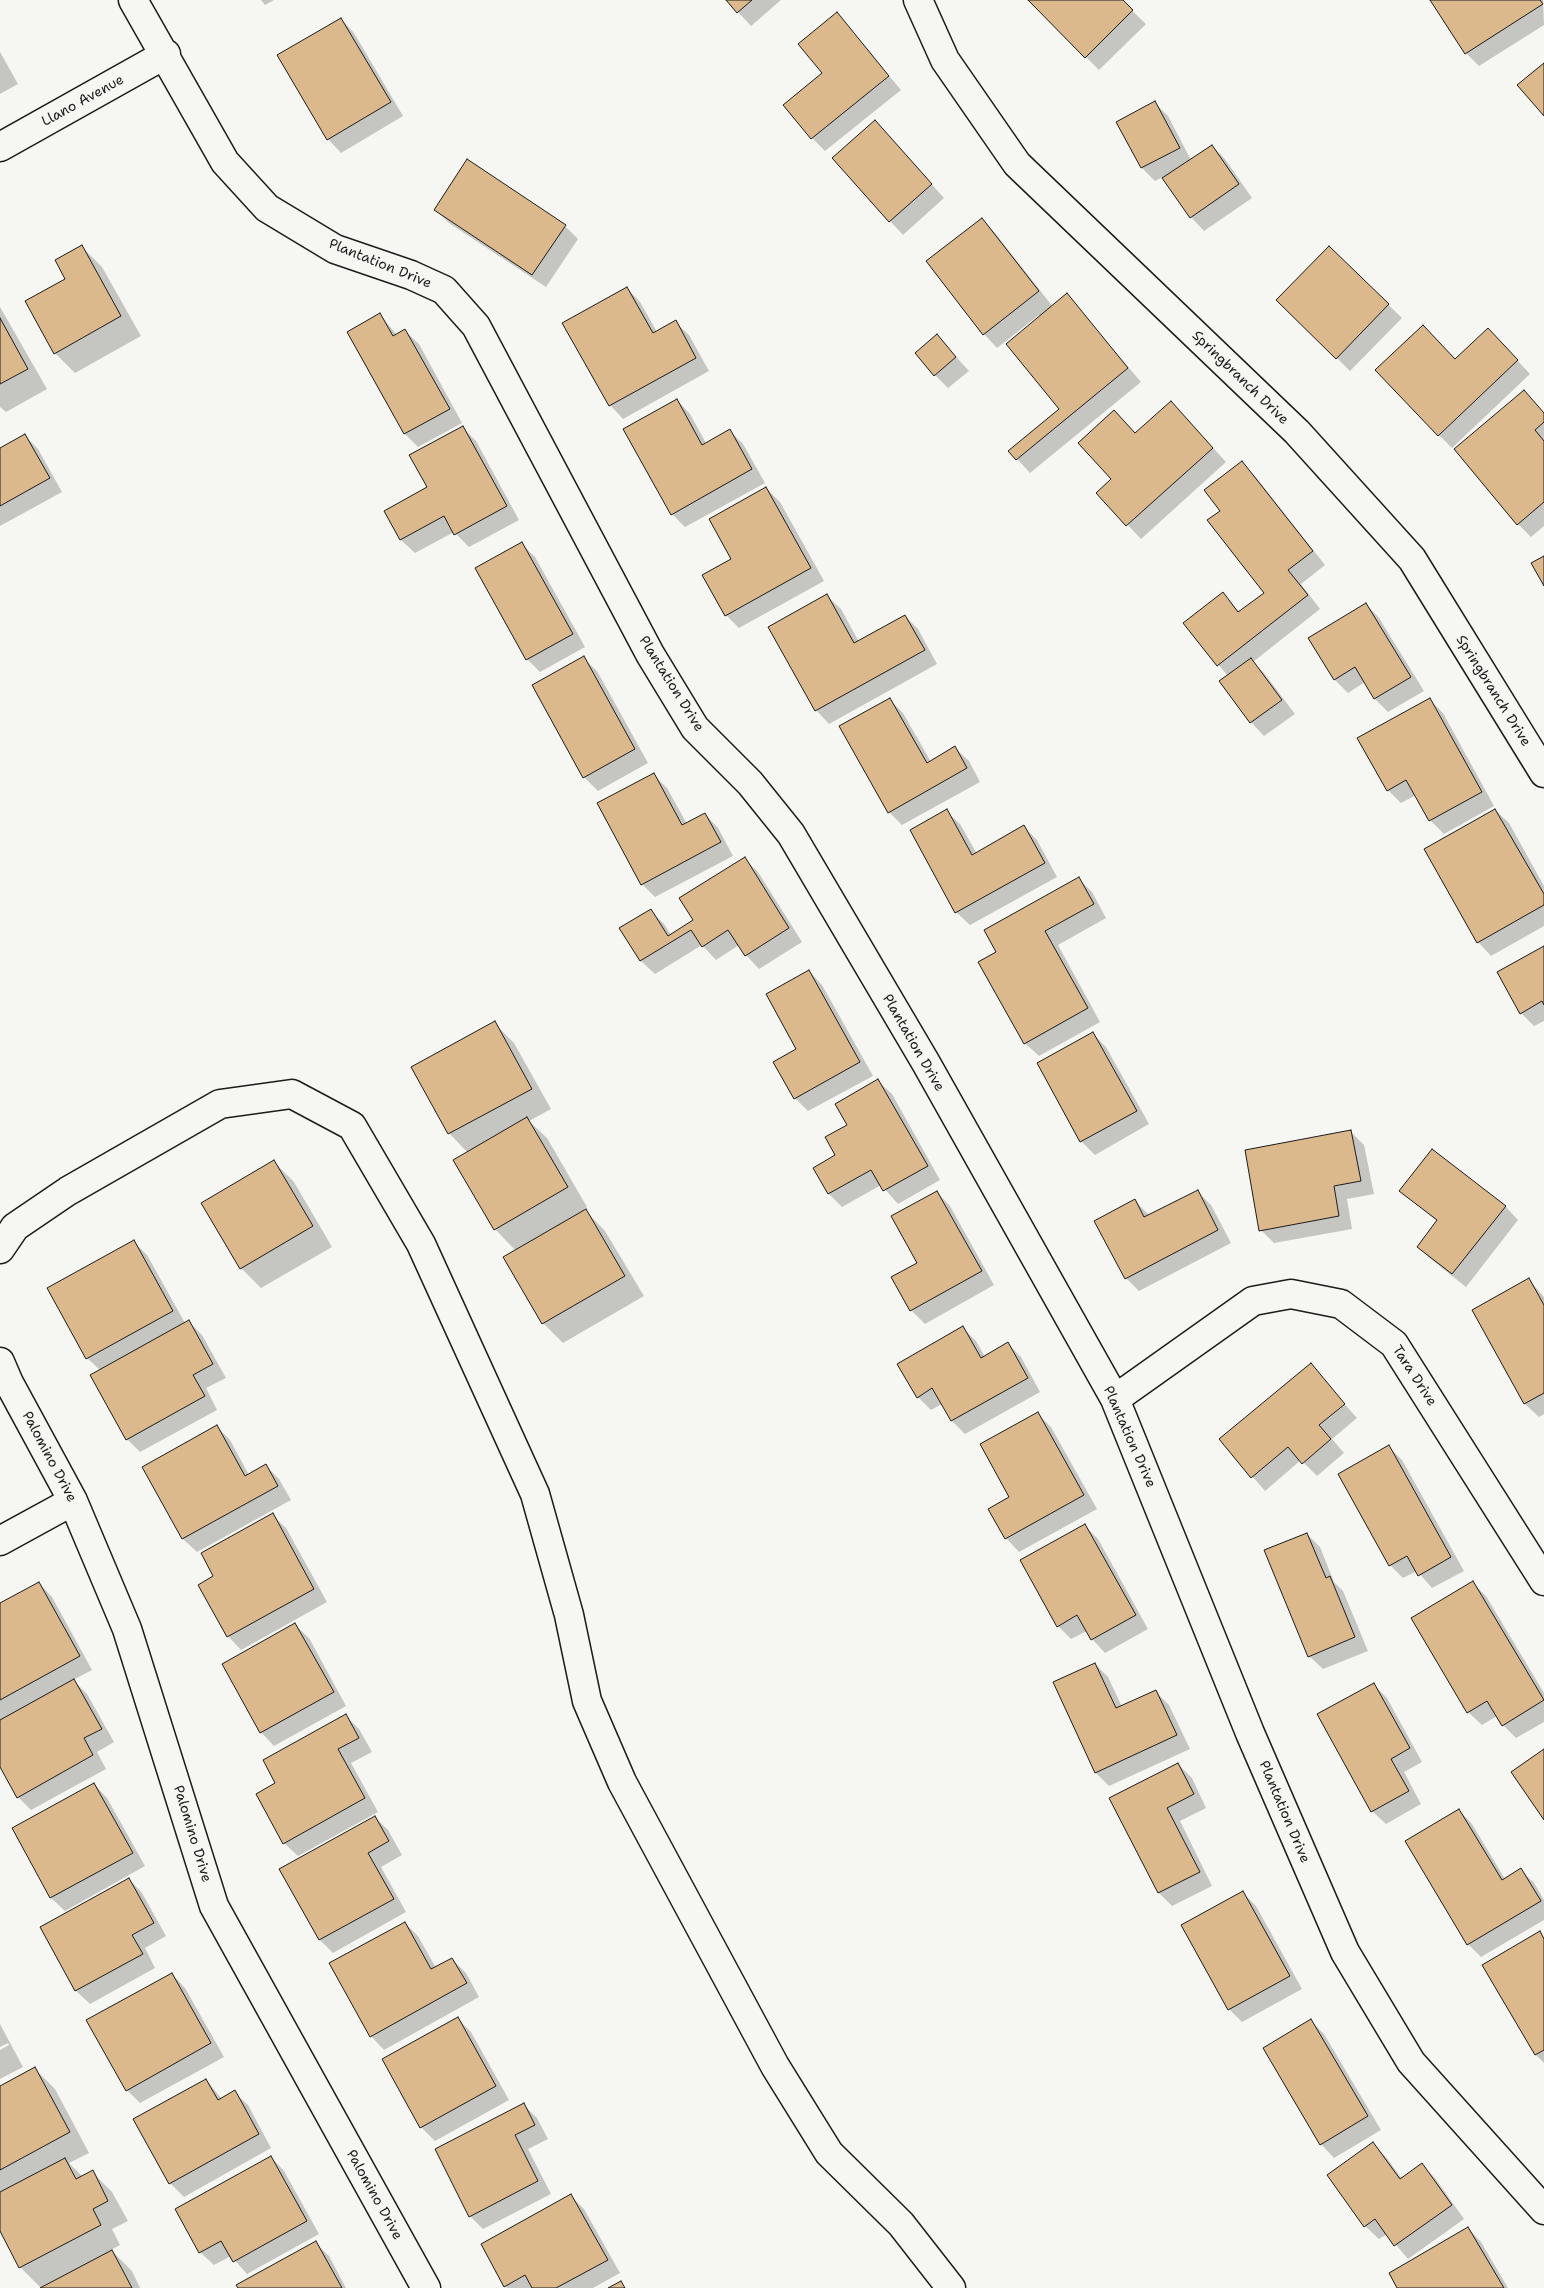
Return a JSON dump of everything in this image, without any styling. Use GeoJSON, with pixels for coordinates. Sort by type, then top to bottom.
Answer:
{"type":"FeatureCollection","features":[{"type":"Feature","properties":{"kind":"street","name":"Plantation Drive"},"geometry":{"type":"LineString","coordinates":[[133,0],[166,54],[225,162],[267,208],[335,249],[411,275],[444,290],[476,326],[650,654],[695,728],[750,783],[791,834],[926,1062],[1115,1399],[1250,1733],[1345,1952],[1410,2062],[1544,2210]]}},
{"type":"Feature","properties":{"kind":"street","name":"Springbranch Drive"},"geometry":{"type":"LineString","coordinates":[[918,0],[945,60],[1017,164],[1297,432],[1412,559],[1544,773]]}},
{"type":"Feature","properties":{"kind":"street","name":"Llano Avenue"},"geometry":{"type":"LineString","coordinates":[[0,147],[166,54]]}},
{"type":"Feature","properties":{"kind":"street"},"geometry":{"type":"LineString","coordinates":[[0,1249],[15,1226],[68,1191],[220,1104],[292,1094],[352,1126],[421,1244],[535,1494],[569,1615],[587,1701],[622,1782],[775,2066],[829,2153],[901,2224],[951,2288]]}},
{"type":"Feature","properties":{"kind":"street","name":"Tara Drive"},"geometry":{"type":"LineString","coordinates":[[1115,1399],[1253,1301],[1291,1294],[1341,1304],[1394,1344],[1544,1581]]}},
{"type":"Feature","properties":{"kind":"street","name":"Palomino Drive"},"geometry":{"type":"LineString","coordinates":[[0,1362],[9,1384],[74,1501],[127,1629],[214,1906],[426,2288]]}},
{"type":"Feature","properties":{"kind":"street"},"geometry":{"type":"LineString","coordinates":[[0,1540],[74,1501]]}},
{"type":"Feature","properties":{"kind":"building"},"geometry":{"type":"Polygon","coordinates":[[[726,0],[752,0],[737,13],[726,0]]]}},
{"type":"Feature","properties":{"kind":"building"},"geometry":{"type":"Polygon","coordinates":[[[1028,0],[1123,0],[1133,10],[1085,58],[1028,0]]]}},
{"type":"Feature","properties":{"kind":"building"},"geometry":{"type":"Polygon","coordinates":[[[1430,0],[1540,0],[1543,4],[1465,54],[1430,0]]]}},
{"type":"Feature","properties":{"kind":"building"},"geometry":{"type":"Polygon","coordinates":[[[837,12],[889,76],[811,139],[783,105],[822,73],[798,44],[837,12]]]}},
{"type":"Feature","properties":{"kind":"building"},"geometry":{"type":"Polygon","coordinates":[[[341,18],[391,102],[327,140],[277,55],[341,18]]]}},
{"type":"Feature","properties":{"kind":"building"},"geometry":{"type":"Polygon","coordinates":[[[1544,63],[1544,116],[1517,85],[1544,63]]]}},
{"type":"Feature","properties":{"kind":"building"},"geometry":{"type":"Polygon","coordinates":[[[1155,101],[1180,148],[1141,168],[1116,122],[1155,101]]]}},
{"type":"Feature","properties":{"kind":"building"},"geometry":{"type":"Polygon","coordinates":[[[875,120],[932,184],[889,222],[832,158],[875,120]]]}},
{"type":"Feature","properties":{"kind":"building"},"geometry":{"type":"Polygon","coordinates":[[[1212,145],[1239,184],[1190,218],[1162,178],[1212,145]]]}},
{"type":"Feature","properties":{"kind":"building"},"geometry":{"type":"Polygon","coordinates":[[[467,159],[566,225],[532,275],[434,210],[467,159]]]}},
{"type":"Feature","properties":{"kind":"building"},"geometry":{"type":"Polygon","coordinates":[[[982,218],[1039,291],[983,335],[926,261],[982,218]]]}},
{"type":"Feature","properties":{"kind":"building"},"geometry":{"type":"Polygon","coordinates":[[[82,245],[121,316],[54,354],[25,301],[65,279],[55,260],[82,245]]]}},
{"type":"Feature","properties":{"kind":"building"},"geometry":{"type":"Polygon","coordinates":[[[1329,246],[1389,304],[1336,359],[1276,300],[1329,246]]]}},
{"type":"Feature","properties":{"kind":"building"},"geometry":{"type":"Polygon","coordinates":[[[627,287],[653,333],[676,320],[696,358],[609,406],[562,323],[627,287]]]}},
{"type":"Feature","properties":{"kind":"building"},"geometry":{"type":"Polygon","coordinates":[[[1067,293],[1128,368],[1016,460],[1008,451],[1059,409],[1006,344],[1067,293]]]}},
{"type":"Feature","properties":{"kind":"building"},"geometry":{"type":"Polygon","coordinates":[[[380,313],[393,336],[405,329],[450,409],[404,434],[347,332],[380,313]]]}},
{"type":"Feature","properties":{"kind":"building"},"geometry":{"type":"Polygon","coordinates":[[[0,318],[28,369],[0,384],[0,318]]]}},
{"type":"Feature","properties":{"kind":"building"},"geometry":{"type":"Polygon","coordinates":[[[1423,325],[1455,359],[1488,328],[1518,360],[1438,436],[1375,370],[1423,325]]]}},
{"type":"Feature","properties":{"kind":"building"},"geometry":{"type":"Polygon","coordinates":[[[937,334],[956,357],[934,376],[915,353],[937,334]]]}},
{"type":"Feature","properties":{"kind":"building"},"geometry":{"type":"Polygon","coordinates":[[[1524,390],[1544,413],[1544,422],[1535,430],[1544,441],[1544,502],[1517,525],[1454,449],[1524,390]]]}},
{"type":"Feature","properties":{"kind":"building"},"geometry":{"type":"Polygon","coordinates":[[[677,399],[702,445],[730,429],[752,469],[671,515],[623,429],[677,399]]]}},
{"type":"Feature","properties":{"kind":"building"},"geometry":{"type":"Polygon","coordinates":[[[1171,401],[1213,448],[1126,526],[1096,493],[1111,479],[1078,443],[1114,410],[1135,433],[1171,401]]]}},
{"type":"Feature","properties":{"kind":"building"},"geometry":{"type":"Polygon","coordinates":[[[463,426],[507,506],[454,535],[444,516],[400,540],[384,511],[427,487],[409,455],[463,426]]]}},
{"type":"Feature","properties":{"kind":"building"},"geometry":{"type":"Polygon","coordinates":[[[25,434],[50,478],[0,506],[0,448],[25,434]]]}},
{"type":"Feature","properties":{"kind":"building"},"geometry":{"type":"Polygon","coordinates":[[[1242,461],[1313,551],[1288,570],[1308,595],[1217,666],[1183,623],[1223,592],[1238,612],[1264,593],[1207,520],[1220,511],[1204,490],[1242,461]]]}},
{"type":"Feature","properties":{"kind":"building"},"geometry":{"type":"Polygon","coordinates":[[[766,487],[811,568],[725,616],[702,575],[731,559],[709,519],[766,487]]]}},
{"type":"Feature","properties":{"kind":"building"},"geometry":{"type":"Polygon","coordinates":[[[522,542],[573,634],[526,660],[475,568],[522,542]]]}},
{"type":"Feature","properties":{"kind":"building"},"geometry":{"type":"Polygon","coordinates":[[[1544,556],[1544,586],[1531,563],[1544,556]]]}},
{"type":"Feature","properties":{"kind":"building"},"geometry":{"type":"Polygon","coordinates":[[[827,594],[854,643],[905,615],[925,650],[815,711],[768,627],[827,594]]]}},
{"type":"Feature","properties":{"kind":"building"},"geometry":{"type":"Polygon","coordinates":[[[1366,603],[1411,677],[1374,699],[1355,667],[1334,680],[1308,638],[1366,603]]]}},
{"type":"Feature","properties":{"kind":"building"},"geometry":{"type":"Polygon","coordinates":[[[584,656],[635,749],[583,778],[532,685],[584,656]]]}},
{"type":"Feature","properties":{"kind":"building"},"geometry":{"type":"Polygon","coordinates":[[[1251,658],[1282,700],[1250,723],[1219,681],[1251,658]]]}},
{"type":"Feature","properties":{"kind":"building"},"geometry":{"type":"Polygon","coordinates":[[[890,698],[927,763],[955,746],[967,768],[888,813],[839,726],[890,698]]]}},
{"type":"Feature","properties":{"kind":"building"},"geometry":{"type":"Polygon","coordinates":[[[1430,698],[1482,792],[1429,821],[1406,780],[1387,791],[1357,738],[1430,698]]]}},
{"type":"Feature","properties":{"kind":"building"},"geometry":{"type":"Polygon","coordinates":[[[654,773],[682,825],[705,813],[721,842],[641,885],[597,803],[654,773]]]}},
{"type":"Feature","properties":{"kind":"building"},"geometry":{"type":"Polygon","coordinates":[[[947,809],[972,855],[1024,825],[1045,863],[955,913],[910,830],[947,809]]]}},
{"type":"Feature","properties":{"kind":"building"},"geometry":{"type":"Polygon","coordinates":[[[1495,809],[1544,894],[1544,905],[1477,943],[1424,849],[1495,809]]]}},
{"type":"Feature","properties":{"kind":"building"},"geometry":{"type":"Polygon","coordinates":[[[745,857],[789,928],[745,956],[728,930],[702,947],[691,930],[640,961],[619,928],[651,909],[668,936],[693,920],[679,898],[745,857]]]}},
{"type":"Feature","properties":{"kind":"building"},"geometry":{"type":"Polygon","coordinates":[[[1079,877],[1094,904],[1045,931],[1088,1008],[1024,1044],[978,962],[996,952],[984,930],[1079,877]]]}},
{"type":"Feature","properties":{"kind":"building"},"geometry":{"type":"Polygon","coordinates":[[[1544,946],[1544,1005],[1542,1001],[1520,1014],[1497,972],[1544,946]]]}},
{"type":"Feature","properties":{"kind":"building"},"geometry":{"type":"Polygon","coordinates":[[[809,970],[860,1062],[794,1099],[773,1062],[796,1049],[766,994],[809,970]]]}},
{"type":"Feature","properties":{"kind":"building"},"geometry":{"type":"Polygon","coordinates":[[[495,1021],[532,1089],[448,1134],[411,1067],[495,1021]]]}},
{"type":"Feature","properties":{"kind":"building"},"geometry":{"type":"Polygon","coordinates":[[[1093,1032],[1137,1111],[1080,1142],[1037,1063],[1093,1032]]]}},
{"type":"Feature","properties":{"kind":"building"},"geometry":{"type":"Polygon","coordinates":[[[878,1079],[928,1166],[883,1191],[871,1170],[828,1194],[813,1168],[835,1155],[825,1137],[847,1125],[835,1104],[878,1079]]]}},
{"type":"Feature","properties":{"kind":"building"},"geometry":{"type":"Polygon","coordinates":[[[527,1117],[568,1187],[494,1230],[453,1160],[527,1117]]]}},
{"type":"Feature","properties":{"kind":"building"},"geometry":{"type":"Polygon","coordinates":[[[1351,1130],[1361,1181],[1334,1186],[1339,1216],[1259,1231],[1245,1150],[1351,1130]]]}},
{"type":"Feature","properties":{"kind":"building"},"geometry":{"type":"Polygon","coordinates":[[[1432,1149],[1506,1206],[1452,1274],[1417,1247],[1437,1220],[1399,1191],[1432,1149]]]}},
{"type":"Feature","properties":{"kind":"building"},"geometry":{"type":"Polygon","coordinates":[[[274,1160],[313,1226],[240,1269],[201,1203],[274,1160]]]}},
{"type":"Feature","properties":{"kind":"building"},"geometry":{"type":"Polygon","coordinates":[[[1198,1190],[1218,1230],[1125,1279],[1094,1221],[1135,1199],[1144,1217],[1198,1190]]]}},
{"type":"Feature","properties":{"kind":"building"},"geometry":{"type":"Polygon","coordinates":[[[937,1191],[982,1271],[910,1311],[891,1277],[917,1263],[891,1216],[937,1191]]]}},
{"type":"Feature","properties":{"kind":"building"},"geometry":{"type":"Polygon","coordinates":[[[586,1209],[625,1276],[542,1324],[503,1257],[586,1209]]]}},
{"type":"Feature","properties":{"kind":"building"},"geometry":{"type":"Polygon","coordinates":[[[134,1240],[173,1311],[86,1359],[47,1288],[134,1240]]]}},
{"type":"Feature","properties":{"kind":"building"},"geometry":{"type":"Polygon","coordinates":[[[1529,1278],[1544,1305],[1544,1393],[1524,1404],[1472,1310],[1529,1278]]]}},
{"type":"Feature","properties":{"kind":"building"},"geometry":{"type":"Polygon","coordinates":[[[189,1320],[213,1364],[193,1375],[205,1396],[126,1440],[90,1375],[189,1320]]]}},
{"type":"Feature","properties":{"kind":"building"},"geometry":{"type":"Polygon","coordinates":[[[963,1326],[981,1358],[1008,1342],[1028,1378],[951,1421],[932,1388],[917,1398],[897,1364],[963,1326]]]}},
{"type":"Feature","properties":{"kind":"building"},"geometry":{"type":"Polygon","coordinates":[[[1311,1363],[1345,1404],[1319,1425],[1331,1439],[1302,1464],[1288,1447],[1251,1478],[1219,1439],[1311,1363]]]}},
{"type":"Feature","properties":{"kind":"building"},"geometry":{"type":"Polygon","coordinates":[[[1038,1412],[1084,1495],[1005,1539],[988,1509],[1009,1497],[980,1444],[1038,1412]]]}},
{"type":"Feature","properties":{"kind":"building"},"geometry":{"type":"Polygon","coordinates":[[[217,1425],[245,1476],[266,1464],[278,1486],[182,1539],[142,1467],[217,1425]]]}},
{"type":"Feature","properties":{"kind":"building"},"geometry":{"type":"Polygon","coordinates":[[[1389,1445],[1451,1557],[1418,1576],[1407,1556],[1389,1566],[1338,1474],[1389,1445]]]}},
{"type":"Feature","properties":{"kind":"building"},"geometry":{"type":"Polygon","coordinates":[[[273,1513],[314,1589],[227,1637],[198,1585],[213,1576],[201,1553],[273,1513]]]}},
{"type":"Feature","properties":{"kind":"building"},"geometry":{"type":"Polygon","coordinates":[[[1085,1524],[1136,1615],[1091,1640],[1077,1615],[1057,1627],[1020,1560],[1085,1524]]]}},
{"type":"Feature","properties":{"kind":"building"},"geometry":{"type":"Polygon","coordinates":[[[1307,1533],[1326,1578],[1330,1576],[1355,1637],[1308,1657],[1264,1550],[1307,1533]]]}},
{"type":"Feature","properties":{"kind":"building"},"geometry":{"type":"Polygon","coordinates":[[[1473,1581],[1544,1700],[1502,1726],[1487,1701],[1467,1713],[1411,1618],[1473,1581]]]}},
{"type":"Feature","properties":{"kind":"building"},"geometry":{"type":"Polygon","coordinates":[[[39,1582],[80,1656],[0,1700],[0,1603],[39,1582]]]}},
{"type":"Feature","properties":{"kind":"building"},"geometry":{"type":"Polygon","coordinates":[[[295,1623],[334,1692],[260,1733],[222,1664],[295,1623]]]}},
{"type":"Feature","properties":{"kind":"building"},"geometry":{"type":"Polygon","coordinates":[[[1095,1663],[1116,1708],[1156,1690],[1177,1735],[1095,1773],[1053,1682],[1095,1663]]]}},
{"type":"Feature","properties":{"kind":"building"},"geometry":{"type":"Polygon","coordinates":[[[74,1679],[102,1729],[84,1738],[93,1755],[17,1798],[0,1767],[0,1720],[74,1679]]]}},
{"type":"Feature","properties":{"kind":"building"},"geometry":{"type":"Polygon","coordinates":[[[1374,1683],[1410,1748],[1391,1759],[1409,1791],[1371,1812],[1317,1714],[1374,1683]]]}},
{"type":"Feature","properties":{"kind":"building"},"geometry":{"type":"Polygon","coordinates":[[[346,1714],[359,1738],[338,1749],[365,1798],[283,1844],[256,1794],[275,1783],[263,1760],[346,1714]]]}},
{"type":"Feature","properties":{"kind":"building"},"geometry":{"type":"Polygon","coordinates":[[[1544,1749],[1544,1820],[1511,1772],[1544,1749]]]}},
{"type":"Feature","properties":{"kind":"building"},"geometry":{"type":"Polygon","coordinates":[[[1178,1763],[1194,1794],[1167,1808],[1200,1872],[1158,1893],[1109,1798],[1178,1763]]]}},
{"type":"Feature","properties":{"kind":"building"},"geometry":{"type":"Polygon","coordinates":[[[94,1783],[133,1853],[50,1898],[12,1828],[94,1783]]]}},
{"type":"Feature","properties":{"kind":"building"},"geometry":{"type":"Polygon","coordinates":[[[1459,1809],[1502,1880],[1521,1868],[1541,1901],[1467,1945],[1405,1841],[1459,1809]]]}},
{"type":"Feature","properties":{"kind":"building"},"geometry":{"type":"Polygon","coordinates":[[[375,1816],[389,1841],[368,1853],[394,1899],[319,1940],[279,1869],[375,1816]]]}},
{"type":"Feature","properties":{"kind":"building"},"geometry":{"type":"Polygon","coordinates":[[[129,1878],[154,1923],[132,1935],[143,1954],[75,1991],[40,1927],[129,1878]]]}},
{"type":"Feature","properties":{"kind":"building"},"geometry":{"type":"Polygon","coordinates":[[[1243,1891],[1290,1976],[1228,2010],[1181,1925],[1243,1891]]]}},
{"type":"Feature","properties":{"kind":"building"},"geometry":{"type":"Polygon","coordinates":[[[405,1922],[431,1969],[452,1958],[467,1983],[370,2037],[329,1963],[405,1922]]]}},
{"type":"Feature","properties":{"kind":"building"},"geometry":{"type":"Polygon","coordinates":[[[1540,1931],[1544,1939],[1544,2050],[1535,2055],[1482,1965],[1540,1931]]]}},
{"type":"Feature","properties":{"kind":"building"},"geometry":{"type":"Polygon","coordinates":[[[172,1973],[211,2043],[126,2091],[86,2020],[172,1973]]]}},
{"type":"Feature","properties":{"kind":"building"},"geometry":{"type":"Polygon","coordinates":[[[458,2017],[496,2086],[420,2128],[382,2059],[458,2017]]]}},
{"type":"Feature","properties":{"kind":"building"},"geometry":{"type":"Polygon","coordinates":[[[1311,2019],[1368,2116],[1320,2145],[1263,2048],[1311,2019]]]}},
{"type":"Feature","properties":{"kind":"building"},"geometry":{"type":"Polygon","coordinates":[[[35,2067],[70,2132],[0,2170],[0,2086],[35,2067]]]}},
{"type":"Feature","properties":{"kind":"building"},"geometry":{"type":"Polygon","coordinates":[[[206,2079],[218,2100],[235,2090],[259,2134],[169,2184],[133,2119],[206,2079]]]}},
{"type":"Feature","properties":{"kind":"building"},"geometry":{"type":"Polygon","coordinates":[[[524,2103],[535,2125],[515,2135],[538,2181],[469,2217],[435,2149],[524,2103]]]}},
{"type":"Feature","properties":{"kind":"building"},"geometry":{"type":"Polygon","coordinates":[[[1373,2142],[1400,2179],[1422,2163],[1452,2205],[1394,2246],[1375,2219],[1364,2227],[1327,2175],[1373,2142]]]}},
{"type":"Feature","properties":{"kind":"building"},"geometry":{"type":"Polygon","coordinates":[[[271,2156],[307,2221],[233,2262],[221,2241],[199,2253],[175,2209],[271,2156]]]}},
{"type":"Feature","properties":{"kind":"building"},"geometry":{"type":"Polygon","coordinates":[[[65,2158],[76,2179],[93,2170],[108,2201],[93,2209],[101,2225],[19,2268],[0,2231],[0,2192],[65,2158]]]}},
{"type":"Feature","properties":{"kind":"building"},"geometry":{"type":"Polygon","coordinates":[[[571,2194],[608,2260],[556,2288],[532,2288],[525,2275],[504,2287],[481,2244],[571,2194]]]}},
{"type":"Feature","properties":{"kind":"building"},"geometry":{"type":"Polygon","coordinates":[[[1468,2227],[1504,2288],[1397,2288],[1389,2273],[1468,2227]]]}},
{"type":"Feature","properties":{"kind":"building"},"geometry":{"type":"Polygon","coordinates":[[[316,2241],[342,2288],[238,2288],[236,2285],[316,2241]]]}},
{"type":"Feature","properties":{"kind":"building"},"geometry":{"type":"Polygon","coordinates":[[[112,2250],[132,2288],[40,2288],[112,2250]]]}},
{"type":"Feature","properties":{"kind":"building"},"geometry":{"type":"Polygon","coordinates":[[[621,2281],[625,2288],[608,2288],[621,2281]]]}}]}
